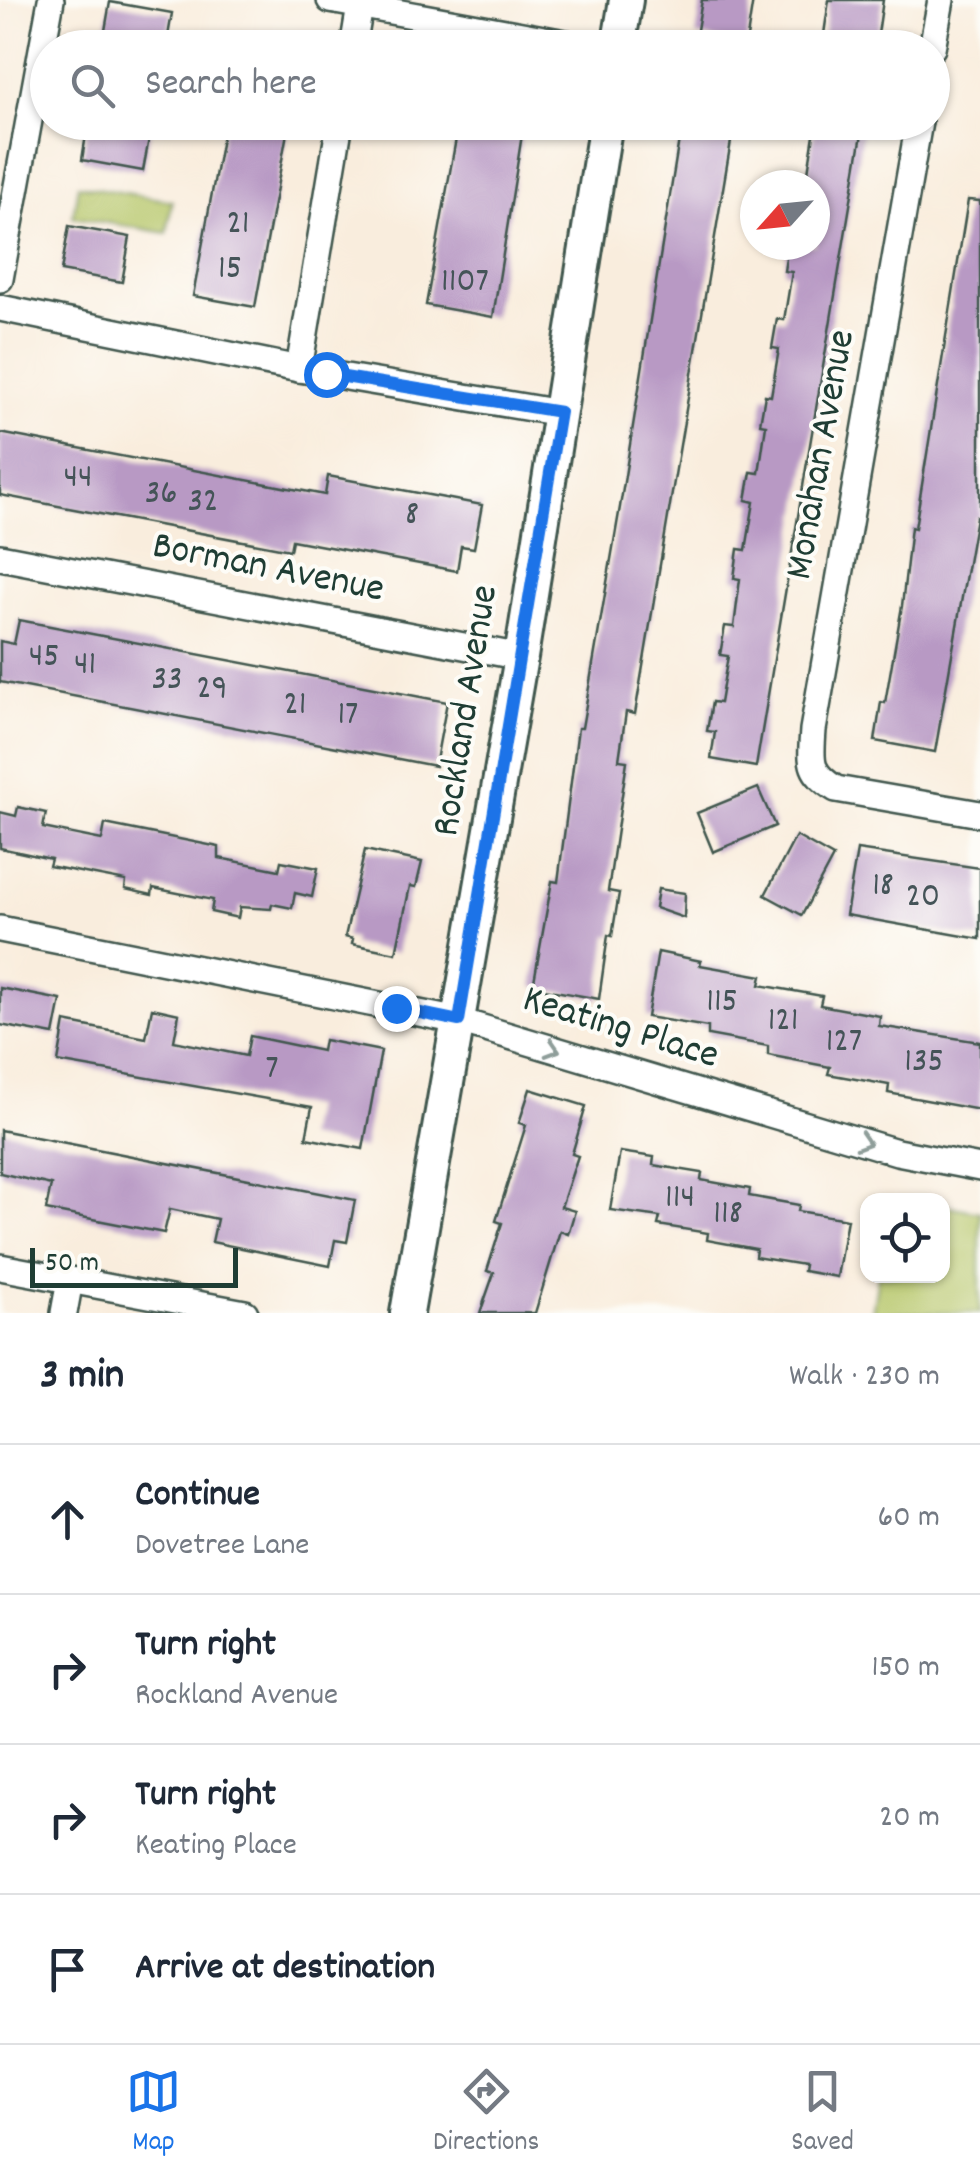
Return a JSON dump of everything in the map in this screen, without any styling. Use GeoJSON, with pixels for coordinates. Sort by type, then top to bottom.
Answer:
{"type":"FeatureCollection","features":[{"type":"Feature","properties":{"kind":"street"},"geometry":{"type":"LineString","coordinates":[[46,30],[51,0]]}},
{"type":"Feature","properties":{"kind":"street"},"geometry":{"type":"LineString","coordinates":[[330,0],[493,30]]}},
{"type":"Feature","properties":{"kind":"street"},"geometry":{"type":"LineString","coordinates":[[621,30],[626,0]]}},
{"type":"Feature","properties":{"kind":"street"},"geometry":{"type":"LineString","coordinates":[[935,30],[941,0]]}},
{"type":"Feature","properties":{"kind":"street"},"geometry":{"type":"LineString","coordinates":[[356,30],[360,6]]}},
{"type":"Feature","properties":{"kind":"street"},"geometry":{"type":"LineString","coordinates":[[0,279],[30,115]]}},
{"type":"Feature","properties":{"kind":"street"},"geometry":{"type":"LineString","coordinates":[[299,369],[337,140]]}},
{"type":"Feature","properties":{"kind":"street","name":"Rockland Avenue"},"geometry":{"type":"LineString","coordinates":[[407,1313],[521,657],[603,140]]}},
{"type":"Feature","properties":{"kind":"street","name":"Monahan Avenue"},"geometry":{"type":"LineString","coordinates":[[917,140],[813,730],[811,764],[819,779],[836,790],[980,814]]}},
{"type":"Feature","properties":{"kind":"street"},"geometry":{"type":"LineString","coordinates":[[0,308],[299,369],[560,412]]}},
{"type":"Feature","properties":{"kind":"street","name":"Borman Avenue"},"geometry":{"type":"LineString","coordinates":[[0,557],[521,657]]}},
{"type":"Feature","properties":{"kind":"street","name":"Keating Place"},"geometry":{"type":"LineString","coordinates":[[0,929],[459,1021],[897,1152],[980,1168]]}},
{"type":"Feature","properties":{"kind":"street"},"geometry":{"type":"LineString","coordinates":[[0,1266],[245,1313]]}},
{"type":"Feature","properties":{"kind":"street"},"geometry":{"type":"LineString","coordinates":[[64,1313],[70,1280]]}},
{"type":"Feature","properties":{"kind":"green space"},"geometry":{"type":"Polygon","coordinates":[[[78,185],[172,201],[167,233],[73,217],[78,185]]]}},
{"type":"Feature","properties":{"kind":"green space"},"geometry":{"type":"Polygon","coordinates":[[[950,1206],[980,1212],[980,1313],[872,1313],[877,1283],[950,1283],[950,1206]]]}},
{"type":"Feature","properties":{"kind":"building"},"geometry":{"type":"Polygon","coordinates":[[[702,0],[753,0],[748,30],[697,30],[702,0]]]}},
{"type":"Feature","properties":{"kind":"building"},"geometry":{"type":"Polygon","coordinates":[[[829,0],[883,0],[879,30],[825,30],[829,0]]]}},
{"type":"Feature","properties":{"kind":"building"},"geometry":{"type":"Polygon","coordinates":[[[110,2],[172,13],[169,30],[105,30],[110,2]]]}},
{"type":"Feature","properties":{"kind":"building"},"geometry":{"type":"Polygon","coordinates":[[[85,140],[149,140],[143,171],[82,160],[85,140]]]}},
{"type":"Feature","properties":{"kind":"building"},"geometry":{"type":"Polygon","coordinates":[[[222,140],[286,140],[255,307],[193,296],[222,140]]]}},
{"type":"Feature","properties":{"kind":"building"},"geometry":{"type":"Polygon","coordinates":[[[456,140],[521,140],[493,317],[426,305],[456,140]]]}},
{"type":"Feature","properties":{"kind":"building"},"geometry":{"type":"Polygon","coordinates":[[[679,140],[731,141],[635,714],[626,712],[619,760],[627,761],[608,891],[619,893],[612,936],[608,935],[599,999],[533,987],[552,881],[558,882],[578,728],[582,728],[679,140]]]}},
{"type":"Feature","properties":{"kind":"building"},"geometry":{"type":"Polygon","coordinates":[[[813,140],[861,140],[756,767],[711,759],[715,732],[707,731],[712,702],[720,703],[728,656],[720,655],[725,626],[734,627],[740,579],[734,578],[738,549],[746,550],[754,502],[746,500],[751,472],[759,473],[766,425],[760,424],[765,395],[771,396],[779,349],[772,348],[777,319],[784,320],[792,272],[784,271],[786,260],[830,260],[830,170],[808,170],[813,140]]]}},
{"type":"Feature","properties":{"kind":"building"},"geometry":{"type":"Polygon","coordinates":[[[968,200],[980,201],[980,518],[976,517],[935,752],[875,741],[902,606],[911,527],[915,528],[968,200]]]}},
{"type":"Feature","properties":{"kind":"building"},"geometry":{"type":"Polygon","coordinates":[[[69,226],[130,237],[122,282],[61,271],[69,226]]]}},
{"type":"Feature","properties":{"kind":"building"},"geometry":{"type":"Polygon","coordinates":[[[0,433],[325,495],[328,476],[482,505],[474,548],[461,546],[457,571],[292,540],[290,550],[0,495],[0,433]]]}},
{"type":"Feature","properties":{"kind":"building"},"geometry":{"type":"Polygon","coordinates":[[[19,620],[447,702],[435,766],[0,682],[0,641],[14,644],[19,620]]]}},
{"type":"Feature","properties":{"kind":"building"},"geometry":{"type":"Polygon","coordinates":[[[758,788],[775,826],[713,852],[697,813],[758,788]]]}},
{"type":"Feature","properties":{"kind":"building"},"geometry":{"type":"Polygon","coordinates":[[[18,807],[46,813],[43,828],[102,840],[105,824],[219,847],[219,858],[279,870],[281,861],[318,868],[312,897],[295,893],[292,908],[272,904],[271,909],[240,907],[238,918],[211,912],[213,900],[153,888],[152,895],[125,889],[126,881],[49,866],[51,859],[0,848],[0,812],[16,816],[18,807]]]}},
{"type":"Feature","properties":{"kind":"building"},"geometry":{"type":"Polygon","coordinates":[[[796,836],[833,857],[802,915],[765,895],[796,836]]]}},
{"type":"Feature","properties":{"kind":"building"},"geometry":{"type":"Polygon","coordinates":[[[365,850],[422,862],[416,887],[410,886],[396,953],[352,944],[353,939],[345,937],[365,850]]]}},
{"type":"Feature","properties":{"kind":"building"},"geometry":{"type":"Polygon","coordinates":[[[857,850],[980,868],[980,939],[846,915],[857,850]]]}},
{"type":"Feature","properties":{"kind":"building"},"geometry":{"type":"Polygon","coordinates":[[[658,889],[685,893],[684,918],[655,908],[658,889]]]}},
{"type":"Feature","properties":{"kind":"building"},"geometry":{"type":"Polygon","coordinates":[[[658,952],[701,961],[700,965],[762,976],[760,985],[822,996],[820,1005],[880,1016],[879,1026],[980,1042],[980,1110],[888,1093],[889,1085],[828,1074],[830,1067],[768,1055],[768,1046],[708,1035],[708,1027],[647,1017],[658,952]]]}},
{"type":"Feature","properties":{"kind":"building"},"geometry":{"type":"Polygon","coordinates":[[[0,988],[61,1000],[54,1035],[0,1025],[0,988]]]}},
{"type":"Feature","properties":{"kind":"building"},"geometry":{"type":"Polygon","coordinates":[[[152,1008],[179,1014],[174,1041],[246,1056],[250,1036],[322,1051],[324,1040],[381,1051],[363,1149],[306,1138],[312,1107],[58,1062],[65,1022],[146,1038],[152,1008]]]}},
{"type":"Feature","properties":{"kind":"building"},"geometry":{"type":"Polygon","coordinates":[[[530,1089],[586,1106],[572,1154],[578,1156],[561,1207],[575,1211],[568,1234],[560,1231],[535,1313],[480,1313],[494,1273],[487,1271],[502,1223],[496,1221],[526,1125],[519,1123],[530,1089]]]}},
{"type":"Feature","properties":{"kind":"building"},"geometry":{"type":"Polygon","coordinates":[[[0,1130],[355,1200],[347,1242],[335,1240],[330,1266],[212,1242],[217,1219],[170,1209],[164,1233],[46,1210],[51,1185],[0,1173],[0,1130]]]}},
{"type":"Feature","properties":{"kind":"building"},"geometry":{"type":"Polygon","coordinates":[[[620,1152],[654,1157],[653,1165],[702,1173],[701,1180],[750,1189],[749,1196],[799,1205],[798,1211],[847,1219],[837,1277],[803,1271],[804,1265],[755,1257],[756,1249],[707,1240],[708,1233],[658,1225],[660,1217],[610,1210],[620,1152]]]}},
{"type":"Feature","properties":{"kind":"route"},"geometry":{"type":"LineString","coordinates":[[326,374],[560,412],[459,1021],[396,1008]]}}]}
